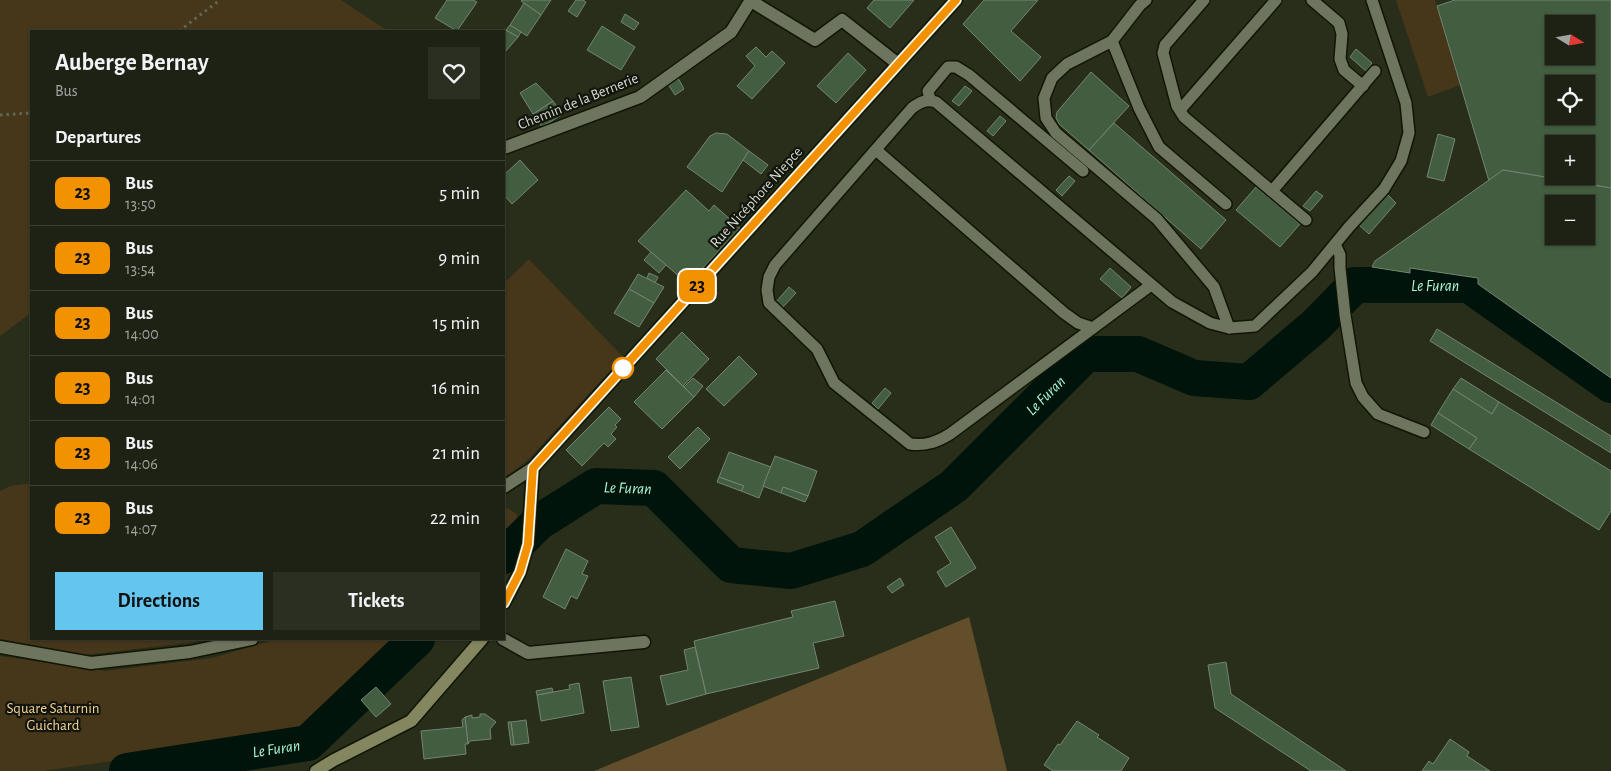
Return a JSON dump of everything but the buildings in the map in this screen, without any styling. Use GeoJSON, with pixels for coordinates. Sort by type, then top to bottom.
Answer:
{"type":"FeatureCollection","features":[{"type":"Feature","properties":{"kind":"street"},"geometry":{"type":"LineString","coordinates":[[751,0],[815,40],[842,20],[898,64]]}},
{"type":"Feature","properties":{"kind":"street","name":"Chemin de la Bernerie"},"geometry":{"type":"LineString","coordinates":[[505,148],[640,97],[731,32],[751,0]]}},
{"type":"Feature","properties":{"kind":"street","name":"Rue Nicéphore Niepce"},"geometry":{"type":"LineString","coordinates":[[533,468],[956,0]]}},
{"type":"Feature","properties":{"kind":"street"},"geometry":{"type":"LineString","coordinates":[[505,486],[533,468]]}},
{"type":"Feature","properties":{"kind":"street"},"geometry":{"type":"LineString","coordinates":[[505,601],[520,572],[528,544],[533,468]]}},
{"type":"Feature","properties":{"kind":"street"},"geometry":{"type":"LineString","coordinates":[[0,647],[91,663],[190,652],[247,640]]}},
{"type":"Feature","properties":{"kind":"street"},"geometry":{"type":"LineString","coordinates":[[316,771],[411,720],[481,640]]}},
{"type":"Feature","properties":{"kind":"street"},"geometry":{"type":"LineString","coordinates":[[505,640],[528,654],[644,642]]}},
{"type":"Feature","properties":{"kind":"lane"},"geometry":{"type":"LineString","coordinates":[[1146,0],[1112,41],[1067,64],[1052,78],[1044,98],[1046,118],[1056,133],[1157,219],[1214,287],[1228,328]]}},
{"type":"Feature","properties":{"kind":"lane"},"geometry":{"type":"LineString","coordinates":[[1204,0],[1166,45],[1163,53],[1177,106],[1184,117],[1306,220]]}},
{"type":"Feature","properties":{"kind":"lane"},"geometry":{"type":"LineString","coordinates":[[1180,110],[1276,0]]}},
{"type":"Feature","properties":{"kind":"lane"},"geometry":{"type":"LineString","coordinates":[[1312,0],[1339,23],[1342,34],[1340,60],[1344,70],[1363,86]]}},
{"type":"Feature","properties":{"kind":"lane"},"geometry":{"type":"LineString","coordinates":[[1151,285],[950,434],[935,443],[922,446],[910,444],[834,383],[817,349],[769,303],[767,290],[769,277],[775,265],[912,108],[921,102],[930,100],[936,102],[1172,302],[1210,323],[1228,328],[1255,326],[1312,272],[1384,189],[1401,161],[1409,133],[1406,104],[1372,0]]}},
{"type":"Feature","properties":{"kind":"lane"},"geometry":{"type":"LineString","coordinates":[[1112,41],[1139,108],[1159,147],[1226,204]]}},
{"type":"Feature","properties":{"kind":"lane"},"geometry":{"type":"LineString","coordinates":[[930,100],[928,91],[948,67],[956,67],[1082,171]]}},
{"type":"Feature","properties":{"kind":"lane"},"geometry":{"type":"LineString","coordinates":[[1272,191],[1375,71]]}},
{"type":"Feature","properties":{"kind":"lane"},"geometry":{"type":"LineString","coordinates":[[876,150],[1064,313],[1078,323],[1093,328]]}},
{"type":"Feature","properties":{"kind":"lane"},"geometry":{"type":"LineString","coordinates":[[1335,244],[1340,256],[1345,315],[1356,383],[1363,397],[1378,414],[1424,432]]}},
{"type":"Feature","properties":{"kind":"path"},"geometry":{"type":"LineString","coordinates":[[180,30],[220,0]]}},
{"type":"Feature","properties":{"kind":"path"},"geometry":{"type":"LineString","coordinates":[[0,115],[30,113]]}},
{"type":"Feature","properties":{"kind":"green space"},"geometry":{"type":"Polygon","coordinates":[[[0,0],[341,0],[386,30],[30,30],[30,314],[0,336],[0,0]]]}},
{"type":"Feature","properties":{"kind":"green space"},"geometry":{"type":"Polygon","coordinates":[[[1396,0],[1435,0],[1460,85],[1428,97],[1396,0]]]}},
{"type":"Feature","properties":{"kind":"green space"},"geometry":{"type":"Polygon","coordinates":[[[529,259],[623,357],[528,460],[505,477],[505,282],[529,259]]]}},
{"type":"Feature","properties":{"kind":"green space"},"geometry":{"type":"Polygon","coordinates":[[[30,483],[30,640],[202,640],[85,655],[0,639],[0,491],[10,486],[30,483]]]}},
{"type":"Feature","properties":{"kind":"green space"},"geometry":{"type":"Polygon","coordinates":[[[505,507],[517,514],[517,526],[505,539],[505,507]]]}},
{"type":"Feature","properties":{"kind":"green space","name":"Square Saturnin Guichard"},"geometry":{"type":"Polygon","coordinates":[[[274,640],[405,640],[354,689],[339,696],[329,710],[295,738],[210,747],[43,771],[0,771],[0,656],[105,671],[212,658],[274,640]]]}},
{"type":"Feature","properties":{"kind":"shaded area"},"geometry":{"type":"Polygon","coordinates":[[[969,617],[1007,771],[594,771],[969,617]]]}},
{"type":"Feature","properties":{"kind":"waterway","name":"Le Furan"},"geometry":{"type":"LineString","coordinates":[[505,555],[539,522],[596,486],[654,488],[731,565],[791,571],[862,549],[954,486],[1086,354],[1138,354],[1194,378],[1249,382],[1316,325],[1355,285],[1469,285],[1611,385]]}},
{"type":"Feature","properties":{"kind":"waterway","name":"Le Furan"},"geometry":{"type":"LineString","coordinates":[[127,771],[308,743],[416,640]]}},
{"type":"Feature","properties":{"kind":"bus line","name":"23"},"geometry":{"type":"LineString","coordinates":[[505,601],[520,572],[528,544],[533,468],[956,0]]}}]}
